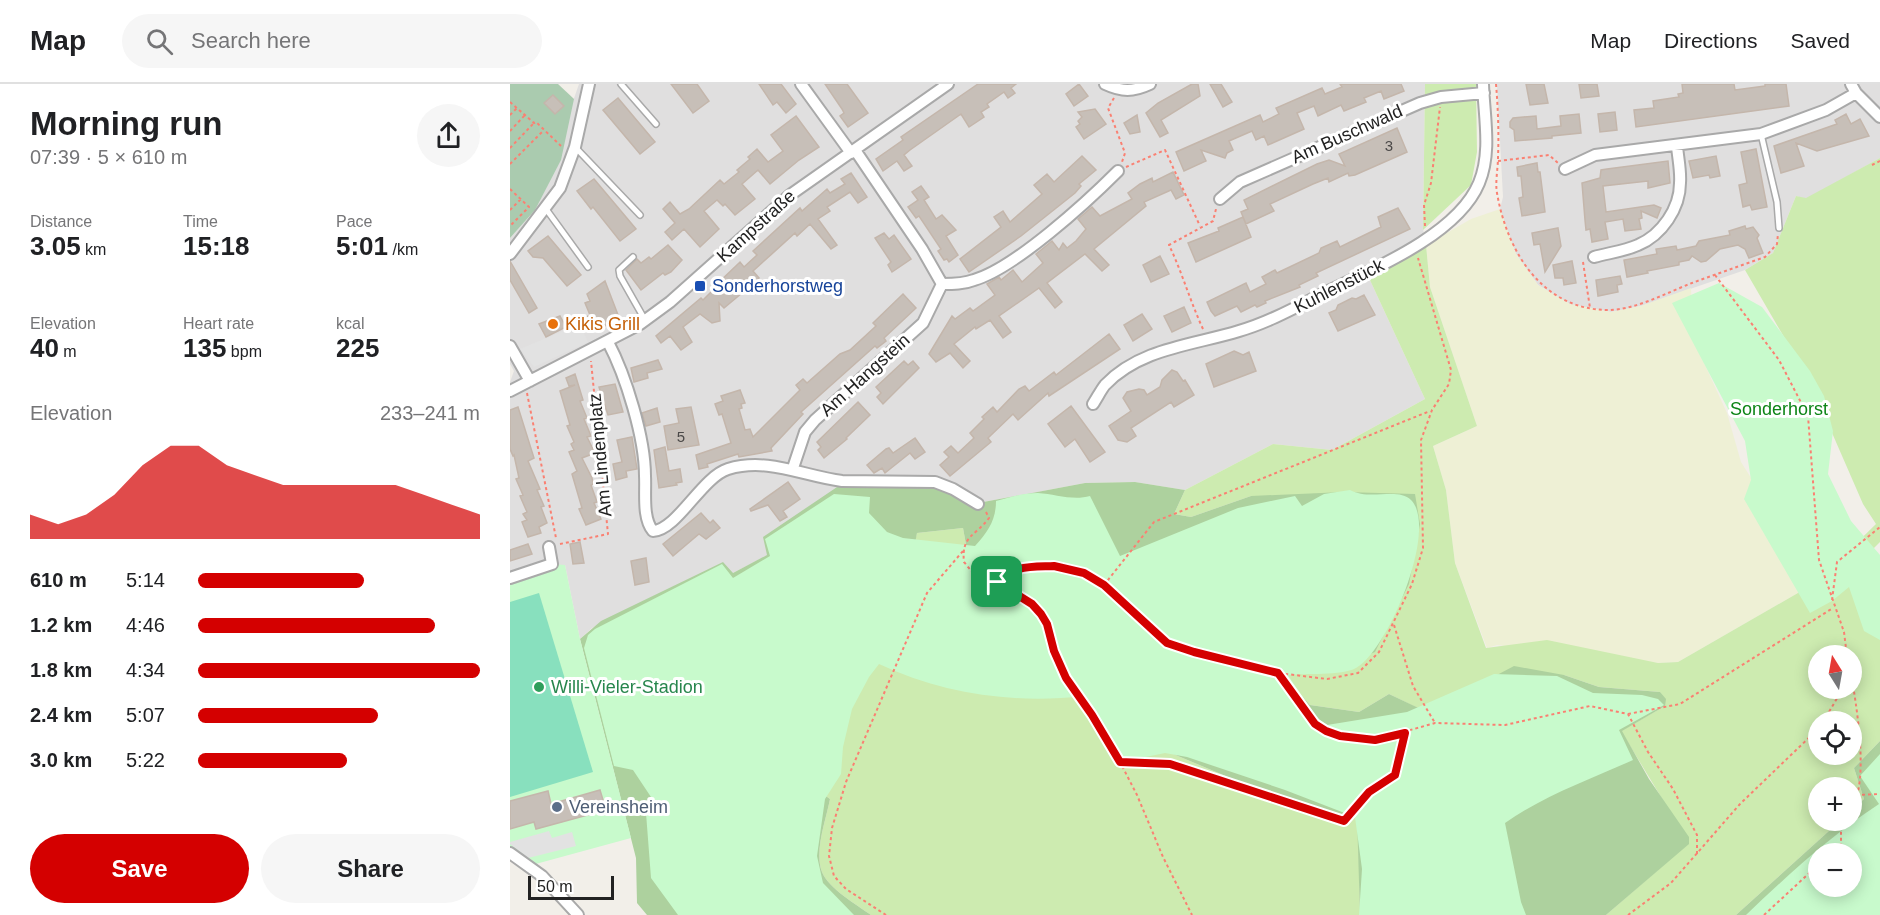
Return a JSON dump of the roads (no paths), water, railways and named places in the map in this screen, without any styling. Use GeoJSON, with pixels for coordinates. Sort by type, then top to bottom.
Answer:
{"type":"FeatureCollection","features":[{"type":"Feature","properties":{"kind":"street"},"geometry":{"type":"LineString","coordinates":[[510,254],[560,188],[575,147],[589,84]]}},
{"type":"Feature","properties":{"kind":"street"},"geometry":{"type":"LineString","coordinates":[[801,84],[853,151],[922,249],[942,284],[976,280],[1000,268],[1044,236],[1118,171]]}},
{"type":"Feature","properties":{"kind":"street","name":"Kampstraße"},"geometry":{"type":"LineString","coordinates":[[510,391],[608,342],[645,320],[724,255],[790,195],[948,84]]}},
{"type":"Feature","properties":{"kind":"street"},"geometry":{"type":"LineString","coordinates":[[1105,84],[1118,90],[1136,90],[1150,84]]}},
{"type":"Feature","properties":{"kind":"street","name":"Am Buschwald"},"geometry":{"type":"LineString","coordinates":[[1220,199],[1240,182],[1420,103],[1483,88]]}},
{"type":"Feature","properties":{"kind":"street","name":"Kuhlenstück"},"geometry":{"type":"LineString","coordinates":[[1093,404],[1105,385],[1133,364],[1152,354],[1261,324],[1415,247],[1453,219],[1469,202],[1479,183],[1486,147],[1483,88]]}},
{"type":"Feature","properties":{"kind":"street"},"geometry":{"type":"LineString","coordinates":[[1565,169],[1595,155],[1761,134],[1818,114],[1854,89],[1880,117]]}},
{"type":"Feature","properties":{"kind":"street"},"geometry":{"type":"LineString","coordinates":[[1594,257],[1639,245],[1664,226],[1678,197],[1680,183],[1677,146]]}},
{"type":"Feature","properties":{"kind":"street","name":"Am Hangstein"},"geometry":{"type":"LineString","coordinates":[[793,468],[805,432],[815,420],[923,323],[942,284]]}},
{"type":"Feature","properties":{"kind":"street"},"geometry":{"type":"LineString","coordinates":[[608,342],[623,375],[645,462],[647,515],[649,526],[653,531],[659,531],[669,524],[719,473],[736,468],[770,465],[793,468],[842,481],[935,482],[953,489],[978,504]]}},
{"type":"Feature","properties":{"kind":"street"},"geometry":{"type":"LineString","coordinates":[[510,345],[528,382]]}},
{"type":"Feature","properties":{"kind":"street"},"geometry":{"type":"LineString","coordinates":[[510,578],[552,564],[549,547]]}},
{"type":"Feature","properties":{"kind":"street"},"geometry":{"type":"LineString","coordinates":[[510,853],[542,876],[578,915]]}},
{"type":"Feature","properties":{"kind":"lane"},"geometry":{"type":"LineString","coordinates":[[621,84],[656,124]]}},
{"type":"Feature","properties":{"kind":"lane"},"geometry":{"type":"LineString","coordinates":[[1761,134],[1777,202],[1779,228]]}},
{"type":"Feature","properties":{"kind":"lane"},"geometry":{"type":"LineString","coordinates":[[575,147],[640,215]]}},
{"type":"Feature","properties":{"kind":"lane"},"geometry":{"type":"LineString","coordinates":[[546,209],[588,267]]}},
{"type":"Feature","properties":{"kind":"lane"},"geometry":{"type":"LineString","coordinates":[[633,257],[619,270],[620,276],[645,320]]}},
{"type":"Feature","properties":{"kind":"place","name":"Sonderhorstweg"},"geometry":{"type":"Point","coordinates":[700,286]}},
{"type":"Feature","properties":{"kind":"place","name":"Kikis Grill"},"geometry":{"type":"Point","coordinates":[553,324]}},
{"type":"Feature","properties":{"kind":"place","name":"Willi-Vieler-Stadion"},"geometry":{"type":"Point","coordinates":[539,687]}},
{"type":"Feature","properties":{"kind":"place","name":"Vereinsheim"},"geometry":{"type":"Point","coordinates":[557,807]}},
{"type":"Feature","properties":{"kind":"park label","name":"Sonderhorst"},"geometry":{"type":"Point","coordinates":[1779,409]}}]}
